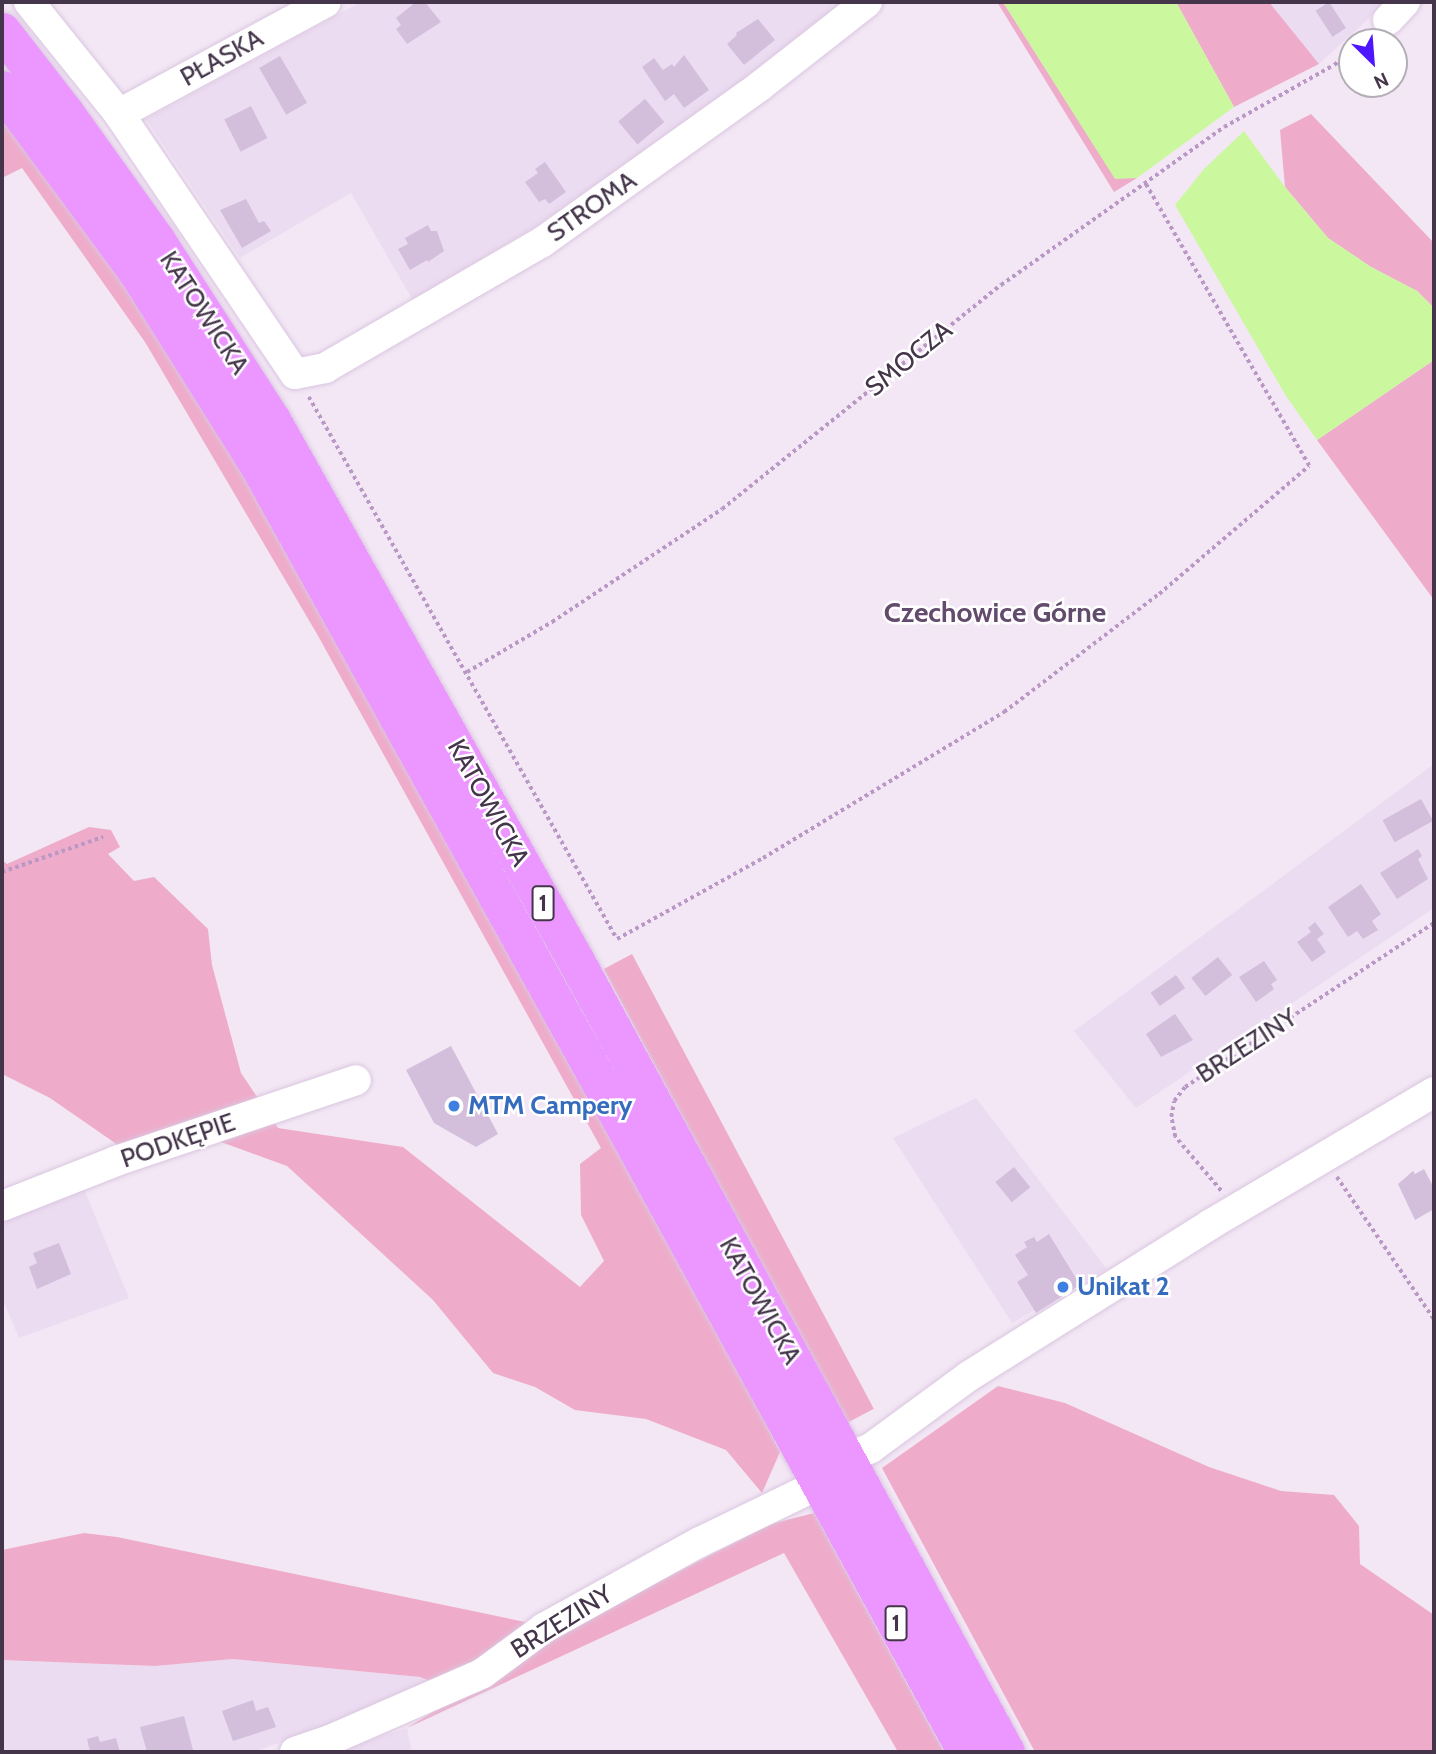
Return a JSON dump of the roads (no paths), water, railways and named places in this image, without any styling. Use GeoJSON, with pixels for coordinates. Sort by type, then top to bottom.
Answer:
{"type":"FeatureCollection","features":[{"type":"Feature","properties":{"kind":"main road","name":"KATOWICKA"},"geometry":{"type":"LineString","coordinates":[[2,31],[64,111],[157,241],[272,420],[569,949],[1006,1752]]}},
{"type":"Feature","properties":{"kind":"main road","name":"KATOWICKA"},"geometry":{"type":"LineString","coordinates":[[2,89],[137,272],[258,465],[966,1752]]}},
{"type":"Feature","properties":{"kind":"street"},"geometry":{"type":"LineString","coordinates":[[29,2],[119,114]]}},
{"type":"Feature","properties":{"kind":"street","name":"PŁASKA"},"geometry":{"type":"LineString","coordinates":[[119,114],[326,2]]}},
{"type":"Feature","properties":{"kind":"street","name":"STROMA"},"geometry":{"type":"LineString","coordinates":[[119,114],[295,374],[325,368],[541,243],[760,86],[867,2]]}},
{"type":"Feature","properties":{"kind":"street","name":"PODKĘPIE"},"geometry":{"type":"LineString","coordinates":[[2,1206],[116,1161],[356,1080]]}},
{"type":"Feature","properties":{"kind":"street"},"geometry":{"type":"LineString","coordinates":[[844,1455],[857,1454],[871,1448],[969,1376],[1234,1210],[1434,1092]]}},
{"type":"Feature","properties":{"kind":"street","name":"BRZEZINY"},"geometry":{"type":"LineString","coordinates":[[295,1752],[330,1741],[482,1674],[544,1628],[700,1542],[808,1489],[825,1494]]}},
{"type":"Feature","properties":{"kind":"place","name":"MTM Campery"},"geometry":{"type":"Point","coordinates":[454,1106]}},
{"type":"Feature","properties":{"kind":"place","name":"Unikat 2"},"geometry":{"type":"Point","coordinates":[1063,1287]}},
{"type":"Feature","properties":{"kind":"district","name":"Czechowice Górne"},"geometry":{"type":"Point","coordinates":[995,612]}}]}
